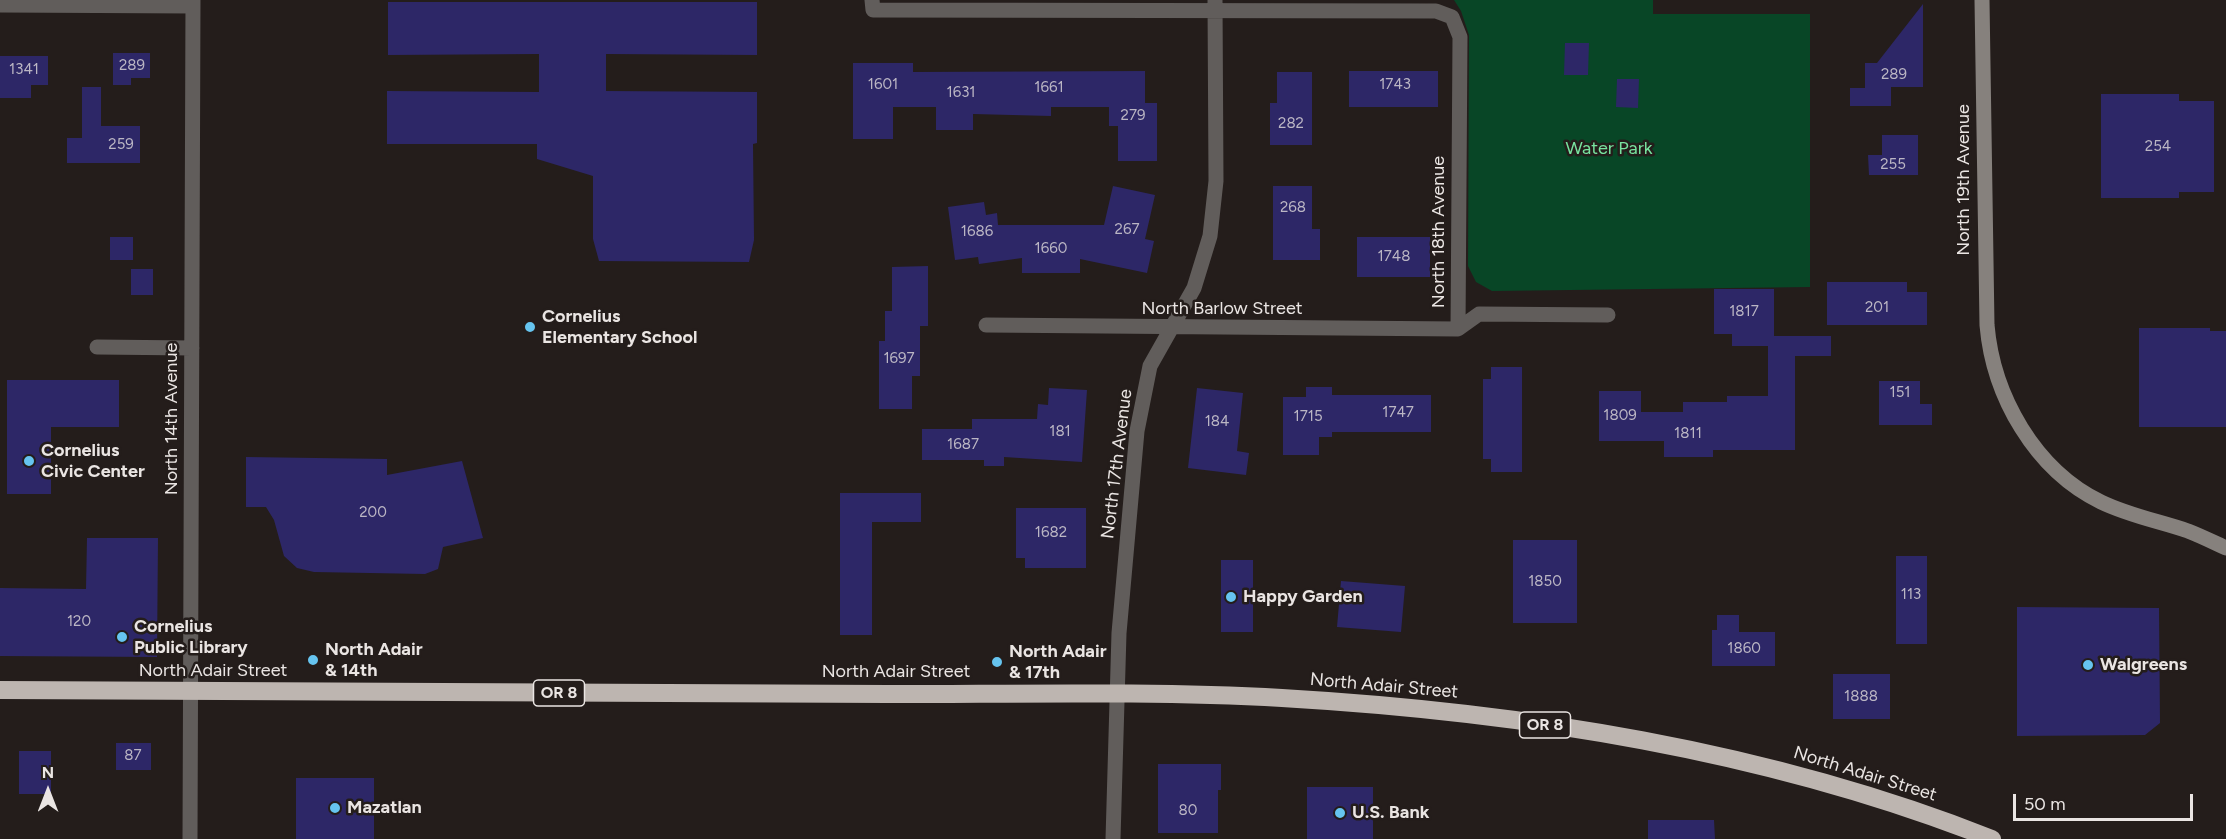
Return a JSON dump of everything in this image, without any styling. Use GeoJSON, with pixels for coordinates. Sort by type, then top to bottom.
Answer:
{"type":"FeatureCollection","features":[{"type":"Feature","properties":{"kind":"highway","name":"North Adair Street"},"geometry":{"type":"LineString","coordinates":[[0,690],[1118,693],[1362,704],[1546,725],[1681,749],[1817,779],[1892,802],[1992,839]]}},
{"type":"Feature","properties":{"kind":"main road","name":"North 19th Avenue"},"geometry":{"type":"LineString","coordinates":[[1982,0],[1984,267],[1991,359],[2011,410],[2021,429],[2062,475],[2101,502],[2132,515],[2190,532],[2226,548]]}},
{"type":"Feature","properties":{"kind":"street"},"geometry":{"type":"LineString","coordinates":[[0,5],[193,3]]}},
{"type":"Feature","properties":{"kind":"street","name":"North 14th Avenue"},"geometry":{"type":"LineString","coordinates":[[190,839],[193,3]]}},
{"type":"Feature","properties":{"kind":"street"},"geometry":{"type":"LineString","coordinates":[[873,5],[1215,5]]}},
{"type":"Feature","properties":{"kind":"street","name":"North 18th Avenue"},"geometry":{"type":"LineString","coordinates":[[1215,5],[1436,11],[1452,17],[1460,37],[1458,329]]}},
{"type":"Feature","properties":{"kind":"street","name":"North 17th Avenue"},"geometry":{"type":"LineString","coordinates":[[1113,839],[1119,633],[1137,431],[1150,366],[1194,288],[1210,236],[1216,181],[1215,5]]}},
{"type":"Feature","properties":{"kind":"street","name":"North 18th Avenue"},"geometry":{"type":"LineString","coordinates":[[1458,329],[1479,314],[1608,315]]}},
{"type":"Feature","properties":{"kind":"street","name":"North Barlow Street"},"geometry":{"type":"LineString","coordinates":[[986,325],[1458,329]]}},
{"type":"Feature","properties":{"kind":"street"},"geometry":{"type":"LineString","coordinates":[[97,347],[192,348]]}},
{"type":"Feature","properties":{"kind":"green space","name":"Water Park"},"geometry":{"type":"Polygon","coordinates":[[[1454,0],[1653,0],[1653,14],[1810,14],[1810,287],[1492,291],[1476,282],[1468,266],[1469,35],[1461,11],[1454,0]]]}},
{"type":"Feature","properties":{"kind":"building"},"geometry":{"type":"Polygon","coordinates":[[[388,2],[757,2],[757,55],[606,54],[606,91],[757,92],[757,143],[753,144],[754,240],[749,262],[599,261],[593,239],[593,176],[537,159],[537,144],[387,144],[387,91],[539,92],[539,54],[388,55],[388,2]]]}},
{"type":"Feature","properties":{"kind":"building"},"geometry":{"type":"Polygon","coordinates":[[[1923,4],[1923,87],[1891,87],[1891,106],[1850,106],[1850,88],[1865,88],[1865,63],[1877,63],[1923,4]]]}},
{"type":"Feature","properties":{"kind":"building"},"geometry":{"type":"Polygon","coordinates":[[[1565,43],[1589,43],[1588,75],[1564,75],[1565,43]]]}},
{"type":"Feature","properties":{"kind":"building"},"geometry":{"type":"Polygon","coordinates":[[[113,53],[150,53],[150,78],[131,78],[131,85],[113,85],[113,53]]]}},
{"type":"Feature","properties":{"kind":"building"},"geometry":{"type":"Polygon","coordinates":[[[0,56],[48,56],[48,85],[31,85],[31,98],[0,98],[0,56]]]}},
{"type":"Feature","properties":{"kind":"building"},"geometry":{"type":"Polygon","coordinates":[[[853,63],[913,63],[913,72],[1145,71],[1145,103],[1157,103],[1157,161],[1118,161],[1118,126],[1109,126],[1109,107],[1051,107],[1051,116],[973,114],[973,130],[936,130],[936,107],[893,107],[893,139],[853,139],[853,63]]]}},
{"type":"Feature","properties":{"kind":"building"},"geometry":{"type":"Polygon","coordinates":[[[1349,71],[1438,71],[1438,107],[1349,107],[1349,71]]]}},
{"type":"Feature","properties":{"kind":"building"},"geometry":{"type":"Polygon","coordinates":[[[1277,72],[1312,72],[1312,145],[1270,145],[1270,103],[1277,103],[1277,72]]]}},
{"type":"Feature","properties":{"kind":"building"},"geometry":{"type":"Polygon","coordinates":[[[1617,79],[1639,79],[1638,108],[1616,107],[1617,79]]]}},
{"type":"Feature","properties":{"kind":"building"},"geometry":{"type":"Polygon","coordinates":[[[82,87],[101,87],[101,126],[140,126],[140,163],[67,163],[67,138],[82,138],[82,87]]]}},
{"type":"Feature","properties":{"kind":"building"},"geometry":{"type":"Polygon","coordinates":[[[2101,94],[2179,94],[2179,101],[2214,101],[2214,192],[2179,192],[2179,198],[2101,198],[2101,94]]]}},
{"type":"Feature","properties":{"kind":"building"},"geometry":{"type":"Polygon","coordinates":[[[1882,135],[1918,135],[1918,175],[1869,175],[1868,155],[1882,155],[1882,135]]]}},
{"type":"Feature","properties":{"kind":"building"},"geometry":{"type":"Polygon","coordinates":[[[1113,186],[1155,195],[1145,239],[1154,241],[1147,273],[1080,259],[1080,273],[1022,273],[1022,258],[979,264],[978,257],[955,260],[948,207],[984,202],[986,215],[997,213],[998,225],[1104,225],[1113,186]]]}},
{"type":"Feature","properties":{"kind":"building"},"geometry":{"type":"Polygon","coordinates":[[[1273,186],[1312,186],[1312,229],[1320,229],[1320,260],[1273,260],[1273,186]]]}},
{"type":"Feature","properties":{"kind":"building"},"geometry":{"type":"Polygon","coordinates":[[[110,237],[133,237],[133,260],[110,260],[110,237]]]}},
{"type":"Feature","properties":{"kind":"building"},"geometry":{"type":"Polygon","coordinates":[[[1357,237],[1430,237],[1430,277],[1357,277],[1357,237]]]}},
{"type":"Feature","properties":{"kind":"building"},"geometry":{"type":"Polygon","coordinates":[[[928,266],[928,326],[920,326],[920,376],[912,376],[912,409],[879,409],[879,341],[885,341],[885,311],[892,311],[892,267],[928,266]]]}},
{"type":"Feature","properties":{"kind":"building"},"geometry":{"type":"Polygon","coordinates":[[[131,269],[153,269],[153,295],[131,295],[131,269]]]}},
{"type":"Feature","properties":{"kind":"building"},"geometry":{"type":"Polygon","coordinates":[[[1827,282],[1907,282],[1907,292],[1927,292],[1927,325],[1827,325],[1827,282]]]}},
{"type":"Feature","properties":{"kind":"building"},"geometry":{"type":"Polygon","coordinates":[[[1714,289],[1774,289],[1774,336],[1831,336],[1831,356],[1795,356],[1795,450],[1713,450],[1713,457],[1664,457],[1664,441],[1599,441],[1599,391],[1641,391],[1641,412],[1683,412],[1683,402],[1727,402],[1727,396],[1768,396],[1768,346],[1732,346],[1732,334],[1714,334],[1714,289]]]}},
{"type":"Feature","properties":{"kind":"building"},"geometry":{"type":"Polygon","coordinates":[[[2139,328],[2210,328],[2210,331],[2226,331],[2226,427],[2139,427],[2139,328]]]}},
{"type":"Feature","properties":{"kind":"building"},"geometry":{"type":"Polygon","coordinates":[[[1491,367],[1522,367],[1522,472],[1491,472],[1491,459],[1483,459],[1483,379],[1491,379],[1491,367]]]}},
{"type":"Feature","properties":{"kind":"building","name":"Cornelius Civic Center"},"geometry":{"type":"Polygon","coordinates":[[[7,380],[119,380],[119,427],[51,427],[51,494],[7,494],[7,380]]]}},
{"type":"Feature","properties":{"kind":"building"},"geometry":{"type":"Polygon","coordinates":[[[1879,381],[1920,381],[1920,404],[1932,404],[1932,425],[1879,425],[1879,381]]]}},
{"type":"Feature","properties":{"kind":"building"},"geometry":{"type":"Polygon","coordinates":[[[1306,387],[1332,387],[1332,395],[1431,395],[1431,432],[1332,432],[1332,437],[1319,437],[1319,455],[1283,455],[1283,397],[1306,397],[1306,387]]]}},
{"type":"Feature","properties":{"kind":"building"},"geometry":{"type":"Polygon","coordinates":[[[1049,388],[1087,390],[1082,462],[1004,457],[1004,466],[984,466],[984,460],[922,460],[922,429],[972,429],[972,419],[1037,419],[1038,404],[1048,405],[1049,388]]]}},
{"type":"Feature","properties":{"kind":"building"},"geometry":{"type":"Polygon","coordinates":[[[1197,388],[1243,393],[1237,451],[1249,453],[1246,475],[1188,468],[1197,388]]]}},
{"type":"Feature","properties":{"kind":"building"},"geometry":{"type":"Polygon","coordinates":[[[246,457],[387,459],[387,475],[462,461],[483,538],[443,547],[438,569],[425,574],[314,572],[297,568],[284,556],[274,520],[266,507],[246,507],[246,457]]]}},
{"type":"Feature","properties":{"kind":"building"},"geometry":{"type":"Polygon","coordinates":[[[840,493],[921,493],[921,522],[872,522],[872,635],[840,635],[840,493]]]}},
{"type":"Feature","properties":{"kind":"building"},"geometry":{"type":"Polygon","coordinates":[[[1016,508],[1086,508],[1086,568],[1025,568],[1025,558],[1016,558],[1016,508]]]}},
{"type":"Feature","properties":{"kind":"building"},"geometry":{"type":"Polygon","coordinates":[[[87,538],[158,538],[157,657],[0,656],[0,588],[86,589],[87,538]]]}},
{"type":"Feature","properties":{"kind":"building"},"geometry":{"type":"Polygon","coordinates":[[[1513,540],[1577,540],[1577,623],[1513,623],[1513,540]]]}},
{"type":"Feature","properties":{"kind":"building"},"geometry":{"type":"Polygon","coordinates":[[[1896,556],[1927,556],[1927,644],[1896,644],[1896,556]]]}},
{"type":"Feature","properties":{"kind":"building","name":"Happy Garden"},"geometry":{"type":"Polygon","coordinates":[[[1221,560],[1253,560],[1253,632],[1221,632],[1221,560]]]}},
{"type":"Feature","properties":{"kind":"building"},"geometry":{"type":"Polygon","coordinates":[[[1341,581],[1405,586],[1401,632],[1337,627],[1341,581]]]}},
{"type":"Feature","properties":{"kind":"building","name":"Walgreens"},"geometry":{"type":"Polygon","coordinates":[[[2017,607],[2159,608],[2160,723],[2145,735],[2017,736],[2017,607]]]}},
{"type":"Feature","properties":{"kind":"building"},"geometry":{"type":"Polygon","coordinates":[[[1717,615],[1739,615],[1739,632],[1775,632],[1775,666],[1712,666],[1712,630],[1717,630],[1717,615]]]}},
{"type":"Feature","properties":{"kind":"building"},"geometry":{"type":"Polygon","coordinates":[[[1833,674],[1890,674],[1890,719],[1833,719],[1833,674]]]}},
{"type":"Feature","properties":{"kind":"building"},"geometry":{"type":"Polygon","coordinates":[[[116,743],[151,743],[151,770],[116,770],[116,743]]]}},
{"type":"Feature","properties":{"kind":"building"},"geometry":{"type":"Polygon","coordinates":[[[19,751],[51,751],[51,794],[19,794],[19,751]]]}},
{"type":"Feature","properties":{"kind":"building"},"geometry":{"type":"Polygon","coordinates":[[[1158,764],[1221,764],[1221,790],[1218,790],[1218,833],[1158,833],[1158,764]]]}},
{"type":"Feature","properties":{"kind":"building","name":"Mazatlan"},"geometry":{"type":"Polygon","coordinates":[[[296,778],[374,778],[374,839],[296,839],[296,778]]]}},
{"type":"Feature","properties":{"kind":"building","name":"U.S. Bank"},"geometry":{"type":"Polygon","coordinates":[[[1307,787],[1373,787],[1373,839],[1307,839],[1307,787]]]}},
{"type":"Feature","properties":{"kind":"building"},"geometry":{"type":"Polygon","coordinates":[[[1648,820],[1714,820],[1715,839],[1648,839],[1648,820]]]}},
{"type":"Feature","properties":{"kind":"place","name":"Cornelius Elementary School"},"geometry":{"type":"Point","coordinates":[530,327]}},
{"type":"Feature","properties":{"kind":"place","name":"Cornelius Civic Center"},"geometry":{"type":"Point","coordinates":[29,461]}},
{"type":"Feature","properties":{"kind":"place","name":"Happy Garden"},"geometry":{"type":"Point","coordinates":[1231,597]}},
{"type":"Feature","properties":{"kind":"place","name":"Cornelius Public Library"},"geometry":{"type":"Point","coordinates":[122,637]}},
{"type":"Feature","properties":{"kind":"place","name":"North Adair & 14th"},"geometry":{"type":"Point","coordinates":[313,660]}},
{"type":"Feature","properties":{"kind":"place","name":"North Adair & 17th"},"geometry":{"type":"Point","coordinates":[997,662]}},
{"type":"Feature","properties":{"kind":"place","name":"Walgreens"},"geometry":{"type":"Point","coordinates":[2088,665]}},
{"type":"Feature","properties":{"kind":"place","name":"Mazatlan"},"geometry":{"type":"Point","coordinates":[335,808]}},
{"type":"Feature","properties":{"kind":"place","name":"U.S. Bank"},"geometry":{"type":"Point","coordinates":[1340,813]}}]}
